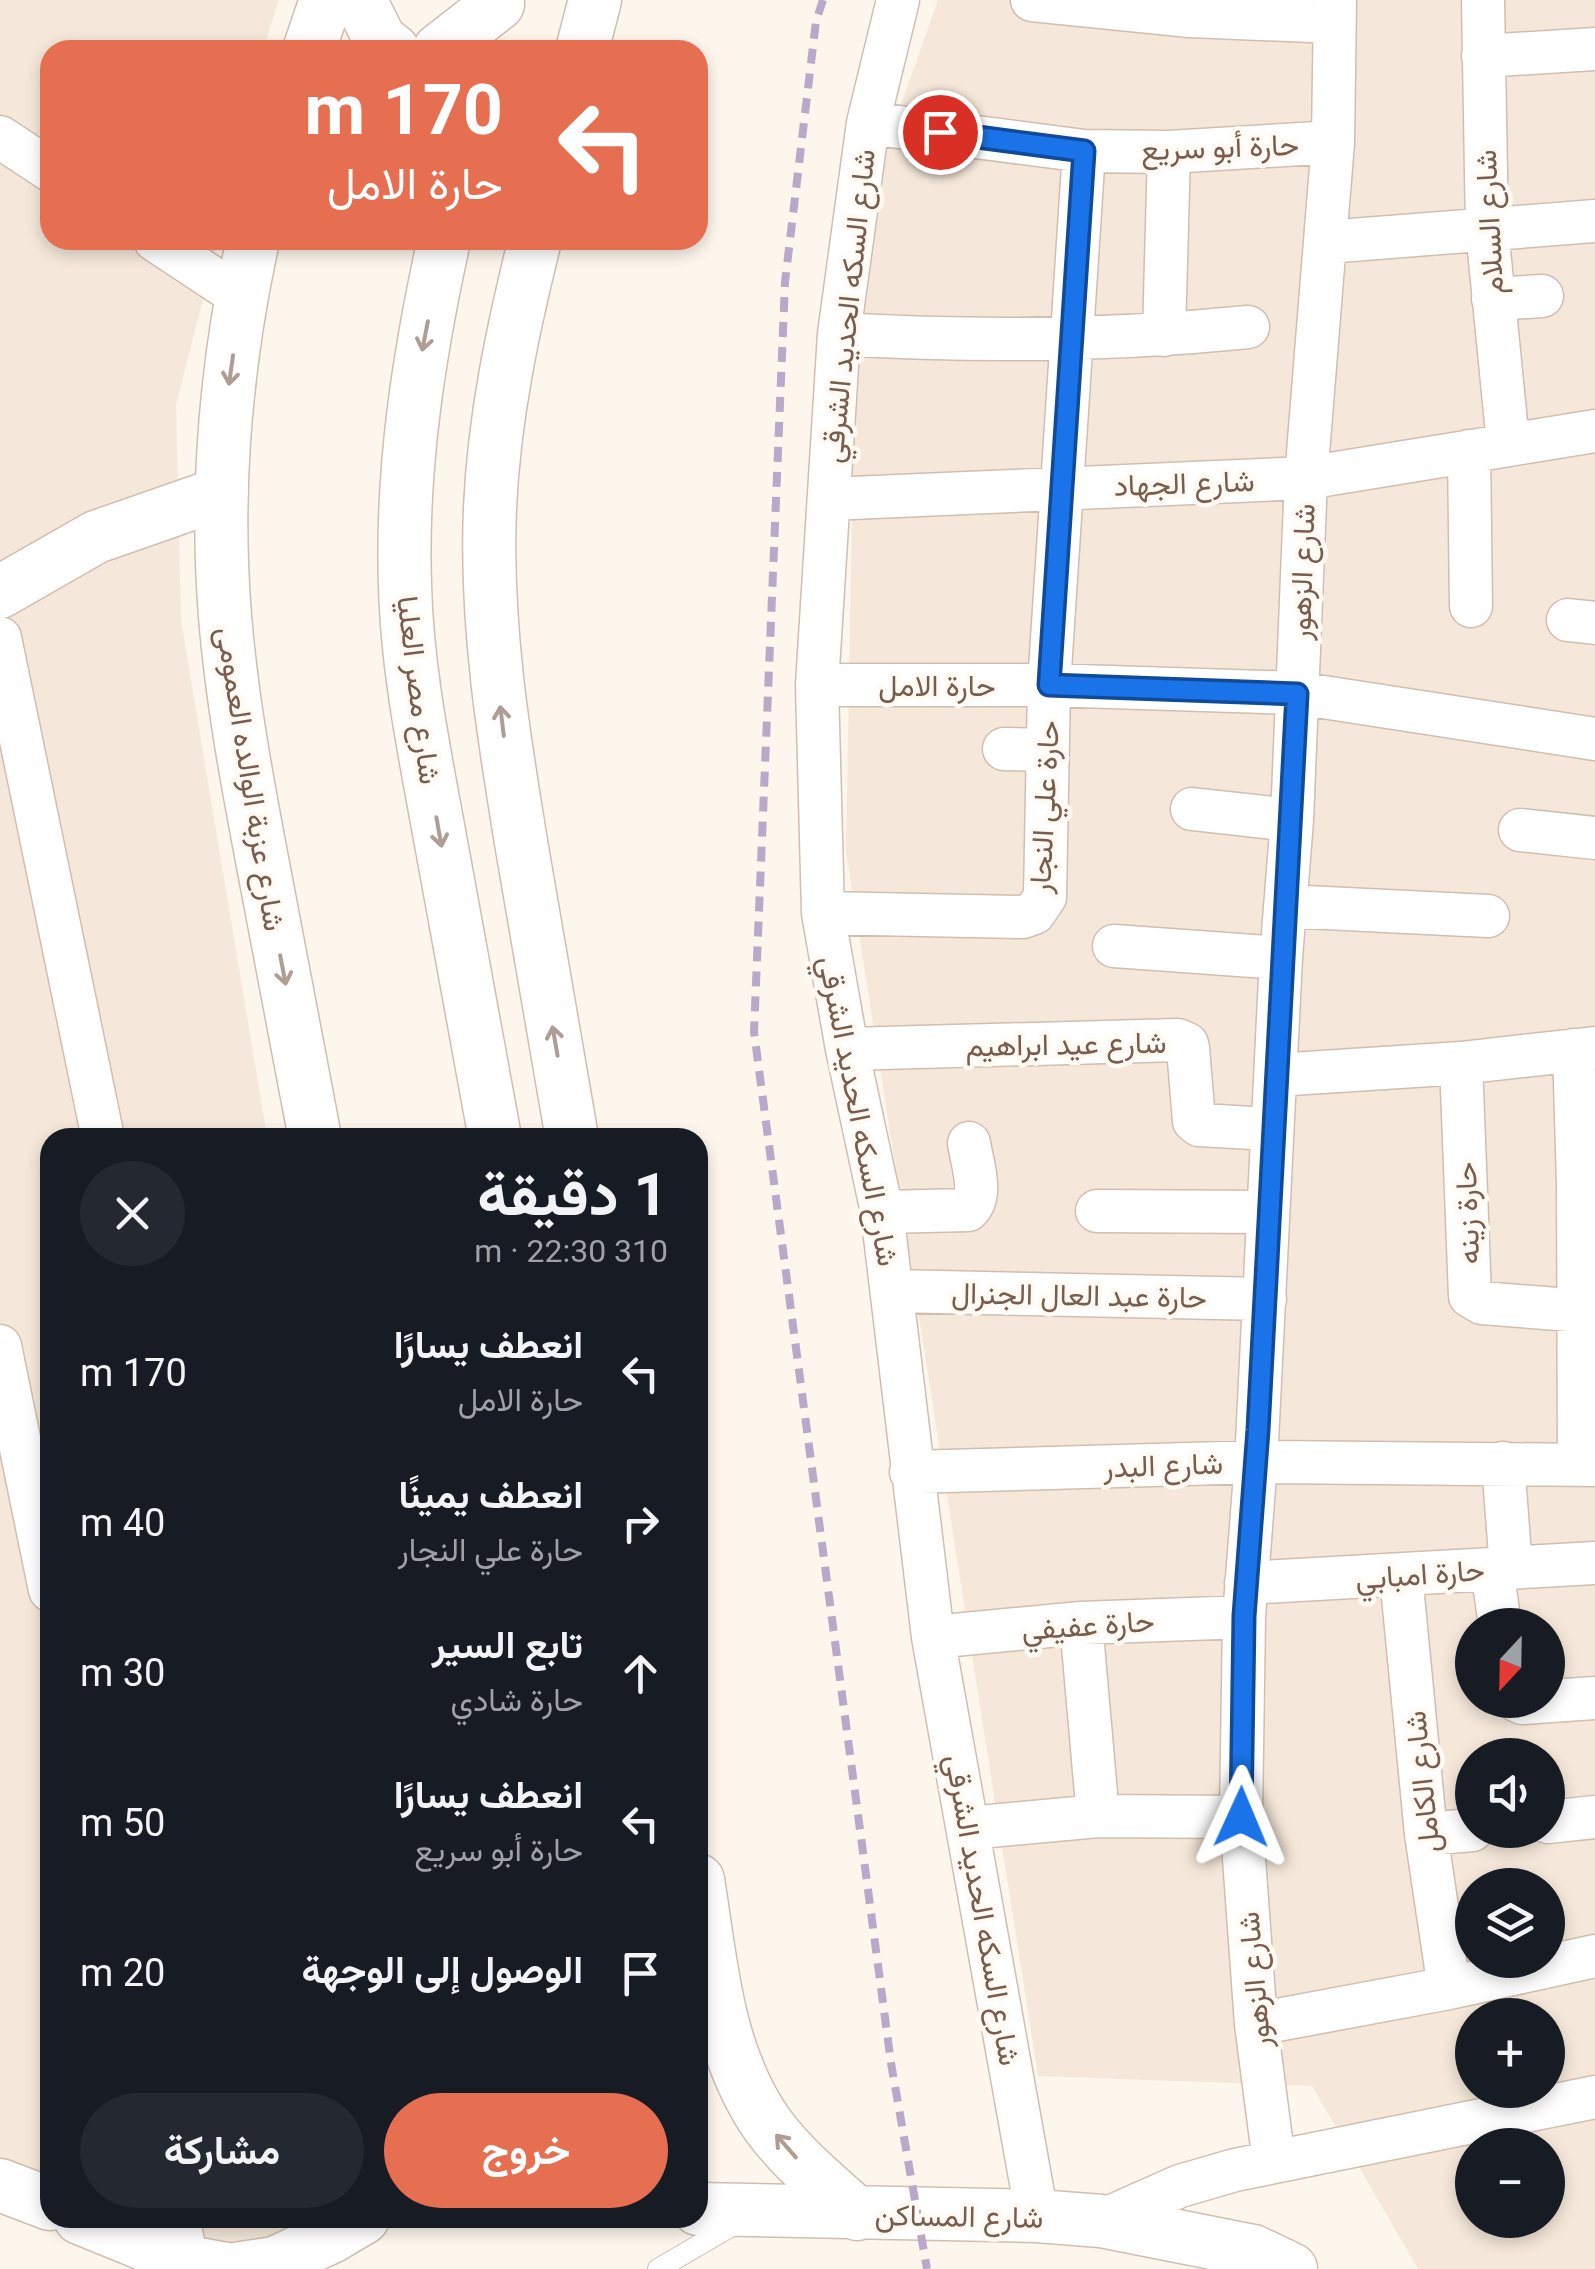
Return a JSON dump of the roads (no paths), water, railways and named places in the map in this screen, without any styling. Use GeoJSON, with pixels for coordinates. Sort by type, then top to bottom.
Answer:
{"type":"FeatureCollection","features":[{"type":"Feature","properties":{"kind":"street"},"geometry":{"type":"LineString","coordinates":[[312,40],[325,0]]}},
{"type":"Feature","properties":{"kind":"street"},"geometry":{"type":"LineString","coordinates":[[360,0],[380,40]]}},
{"type":"Feature","properties":{"kind":"street"},"geometry":{"type":"LineString","coordinates":[[585,40],[595,0]]}},
{"type":"Feature","properties":{"kind":"street","name":"شارع السكه الحديد الشرقي"},"geometry":{"type":"LineString","coordinates":[[898,0],[868,123],[839,334],[817,685],[822,913],[882,1212],[933,1637],[1037,2216]]}},
{"type":"Feature","properties":{"kind":"street"},"geometry":{"type":"LineString","coordinates":[[1032,0],[1190,16],[1334,11]]}},
{"type":"Feature","properties":{"kind":"street","name":"شارع السلام"},"geometry":{"type":"LineString","coordinates":[[1470,606],[1489,447],[1492,299],[1483,0]]}},
{"type":"Feature","properties":{"kind":"street","name":"شارع الزهور"},"geometry":{"type":"LineString","coordinates":[[1274,2162],[1256,2024],[1241,1817],[1244,1600],[1256,1462],[1281,958],[1292,820],[1306,478],[1333,142],[1334,11]]}},
{"type":"Feature","properties":{"kind":"street"},"geometry":{"type":"LineString","coordinates":[[456,40],[495,18]]}},
{"type":"Feature","properties":{"kind":"street"},"geometry":{"type":"LineString","coordinates":[[1482,56],[1595,49]]}},
{"type":"Feature","properties":{"kind":"street","name":"حارة أبو سريع"},"geometry":{"type":"LineString","coordinates":[[868,123],[1084,151],[1169,152],[1333,142]]}},
{"type":"Feature","properties":{"kind":"street"},"geometry":{"type":"LineString","coordinates":[[0,137],[40,163]]}},
{"type":"Feature","properties":{"kind":"street","name":"حارة علي النجار"},"geometry":{"type":"LineString","coordinates":[[822,913],[1023,917],[1034,913],[1045,898],[1049,685],[1084,151]]}},
{"type":"Feature","properties":{"kind":"street"},"geometry":{"type":"LineString","coordinates":[[1164,336],[1169,152]]}},
{"type":"Feature","properties":{"kind":"street"},"geometry":{"type":"LineString","coordinates":[[1326,242],[1595,221]]}},
{"type":"Feature","properties":{"kind":"street"},"geometry":{"type":"LineString","coordinates":[[170,250],[241,297]]}},
{"type":"Feature","properties":{"kind":"street","name":"شارع عزبة الوالده العمومى"},"geometry":{"type":"LineString","coordinates":[[251,250],[228,394],[222,493],[224,614],[238,734],[312,1128]]}},
{"type":"Feature","properties":{"kind":"street","name":"شارع مصر العليا"},"geometry":{"type":"LineString","coordinates":[[442,250],[415,383],[405,504],[405,587],[412,670],[492,1128]]}},
{"type":"Feature","properties":{"kind":"street"},"geometry":{"type":"LineString","coordinates":[[533,250],[502,400],[490,508],[490,587],[505,745],[570,1128]]}},
{"type":"Feature","properties":{"kind":"street"},"geometry":{"type":"LineString","coordinates":[[1492,299],[1542,296]]}},
{"type":"Feature","properties":{"kind":"street"},"geometry":{"type":"LineString","coordinates":[[839,334],[956,341],[1074,341],[1248,327]]}},
{"type":"Feature","properties":{"kind":"street","name":"شارع الجهاد"},"geometry":{"type":"LineString","coordinates":[[829,499],[1306,478],[1595,431]]}},
{"type":"Feature","properties":{"kind":"street"},"geometry":{"type":"LineString","coordinates":[[0,592],[96,537],[222,493]]}},
{"type":"Feature","properties":{"kind":"street"},"geometry":{"type":"LineString","coordinates":[[405,504],[490,508]]}},
{"type":"Feature","properties":{"kind":"street"},"geometry":{"type":"LineString","coordinates":[[0,638],[101,1128]]}},
{"type":"Feature","properties":{"kind":"street","name":"حارة الامل"},"geometry":{"type":"LineString","coordinates":[[817,685],[1049,685],[1297,694],[1595,740]]}},
{"type":"Feature","properties":{"kind":"street"},"geometry":{"type":"LineString","coordinates":[[1004,749],[1048,750]]}},
{"type":"Feature","properties":{"kind":"street"},"geometry":{"type":"LineString","coordinates":[[1192,809],[1292,820]]}},
{"type":"Feature","properties":{"kind":"street"},"geometry":{"type":"LineString","coordinates":[[1520,830],[1595,838]]}},
{"type":"Feature","properties":{"kind":"street"},"geometry":{"type":"LineString","coordinates":[[1285,906],[1488,916]]}},
{"type":"Feature","properties":{"kind":"street"},"geometry":{"type":"LineString","coordinates":[[1114,946],[1281,958]]}},
{"type":"Feature","properties":{"kind":"street","name":"شارع عيد ابراهيم"},"geometry":{"type":"LineString","coordinates":[[847,1049],[1182,1041],[1188,1048],[1194,1121],[1203,1125],[1272,1129]]}},
{"type":"Feature","properties":{"kind":"street"},"geometry":{"type":"LineString","coordinates":[[1276,1075],[1461,1063],[1584,1049],[1587,1465]]}},
{"type":"Feature","properties":{"kind":"street","name":"حارة زينه"},"geometry":{"type":"LineString","coordinates":[[1461,1063],[1470,1296],[1482,1303],[1586,1312]]}},
{"type":"Feature","properties":{"kind":"street"},"geometry":{"type":"LineString","coordinates":[[882,1212],[968,1210],[974,1205],[976,1194],[969,1143]]}},
{"type":"Feature","properties":{"kind":"street"},"geometry":{"type":"LineString","coordinates":[[1097,1211],[1268,1212]]}},
{"type":"Feature","properties":{"kind":"street","name":"حارة عبد العال الجنرال"},"geometry":{"type":"LineString","coordinates":[[892,1291],[1265,1299]]}},
{"type":"Feature","properties":{"kind":"street"},"geometry":{"type":"LineString","coordinates":[[0,1346],[40,1541]]}},
{"type":"Feature","properties":{"kind":"street","name":"شارع البدر"},"geometry":{"type":"LineString","coordinates":[[912,1472],[1256,1462],[1587,1465]]}},
{"type":"Feature","properties":{"kind":"street"},"geometry":{"type":"LineString","coordinates":[[1501,1608],[1503,1463]]}},
{"type":"Feature","properties":{"kind":"street","name":"حارة امبابي"},"geometry":{"type":"LineString","coordinates":[[1244,1600],[1401,1576],[1595,1564]]}},
{"type":"Feature","properties":{"kind":"street","name":"شارع الكامل"},"geometry":{"type":"LineString","coordinates":[[1401,1576],[1426,1834],[1449,1988]]}},
{"type":"Feature","properties":{"kind":"street","name":"حارة عفيفي"},"geometry":{"type":"LineString","coordinates":[[933,1637],[1080,1623],[1244,1600]]}},
{"type":"Feature","properties":{"kind":"street"},"geometry":{"type":"LineString","coordinates":[[1080,1623],[1098,1816]]}},
{"type":"Feature","properties":{"kind":"street"},"geometry":{"type":"LineString","coordinates":[[1565,1700],[1595,1698]]}},
{"type":"Feature","properties":{"kind":"street"},"geometry":{"type":"LineString","coordinates":[[969,1828],[1098,1816],[1241,1817]]}},
{"type":"Feature","properties":{"kind":"street"},"geometry":{"type":"LineString","coordinates":[[1565,1820],[1595,1817]]}},
{"type":"Feature","properties":{"kind":"street"},"geometry":{"type":"LineString","coordinates":[[1426,1834],[1455,1831]]}},
{"type":"Feature","properties":{"kind":"street"},"geometry":{"type":"LineString","coordinates":[[708,1940],[723,2029],[738,2075],[762,2118],[794,2156],[856,2214]]}},
{"type":"Feature","properties":{"kind":"street"},"geometry":{"type":"LineString","coordinates":[[1256,2024],[1595,1956]]}},
{"type":"Feature","properties":{"kind":"street"},"geometry":{"type":"LineString","coordinates":[[1101,2221],[1180,2186],[1274,2162],[1595,2097]]}},
{"type":"Feature","properties":{"kind":"street"},"geometry":{"type":"LineString","coordinates":[[0,2185],[40,2200]]}},
{"type":"Feature","properties":{"kind":"street","name":"شارع المساكن"},"geometry":{"type":"LineString","coordinates":[[708,2210],[1037,2216],[1101,2221],[1228,2257],[1253,2252],[1291,2269]]}},
{"type":"Feature","properties":{"kind":"street"},"geometry":{"type":"LineString","coordinates":[[112,2228],[203,2257],[275,2263],[333,2228]]}},
{"type":"Feature","properties":{"kind":"lane"},"geometry":{"type":"LineString","coordinates":[[658,2269],[754,2212]]}},
{"type":"Feature","properties":{"kind":"railway"},"geometry":{"type":"LineString","coordinates":[[823,0],[816,21],[785,282],[754,1032],[891,2063],[927,2269]]}}]}
